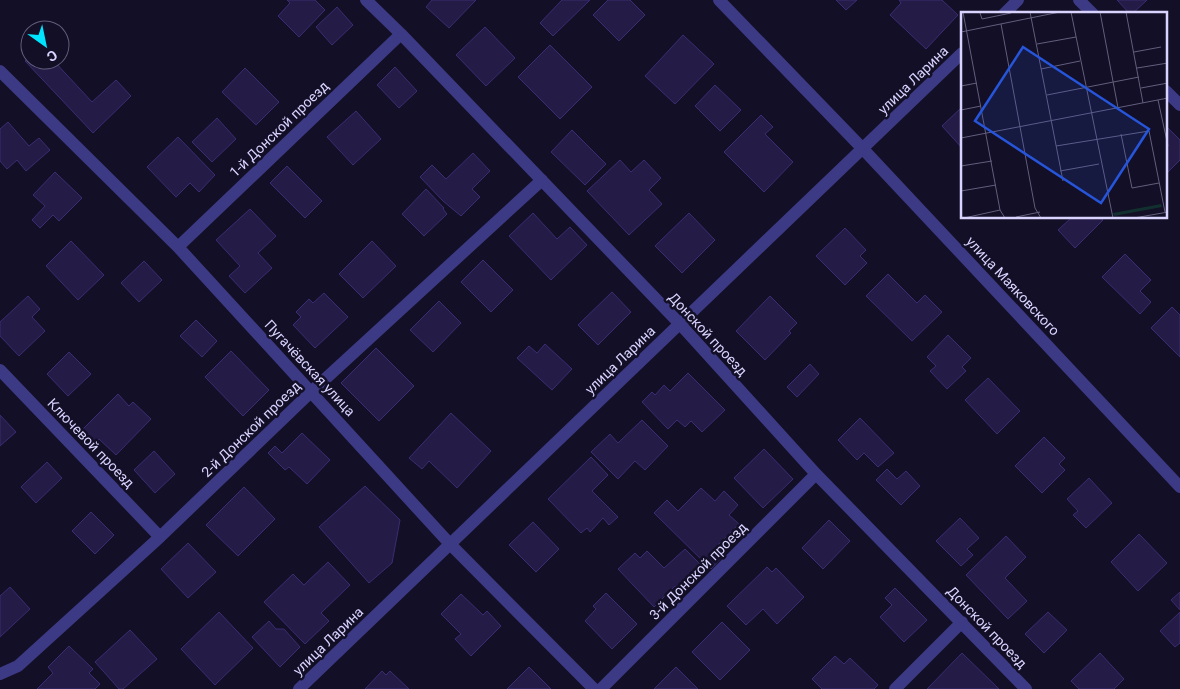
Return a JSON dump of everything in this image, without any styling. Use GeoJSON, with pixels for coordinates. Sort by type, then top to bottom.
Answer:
{"type":"FeatureCollection","features":[{"type":"Feature","properties":{"kind":"street","name":"Донской проезд"},"geometry":{"type":"LineString","coordinates":[[366,0],[680,324],[816,474],[1026,689]]}},
{"type":"Feature","properties":{"kind":"street","name":"улица Маяковского"},"geometry":{"type":"LineString","coordinates":[[719,0],[863,148],[1180,487]]}},
{"type":"Feature","properties":{"kind":"street"},"geometry":{"type":"LineString","coordinates":[[1006,12],[1018,0]]}},
{"type":"Feature","properties":{"kind":"street"},"geometry":{"type":"LineString","coordinates":[[1080,0],[1091,12]]}},
{"type":"Feature","properties":{"kind":"street","name":"1-й Донской проезд"},"geometry":{"type":"LineString","coordinates":[[178,247],[401,34]]}},
{"type":"Feature","properties":{"kind":"street","name":"улица Ларина"},"geometry":{"type":"LineString","coordinates":[[299,689],[961,55]]}},
{"type":"Feature","properties":{"kind":"street","name":"Пугачёвская улица"},"geometry":{"type":"LineString","coordinates":[[0,71],[178,247],[450,544],[594,689]]}},
{"type":"Feature","properties":{"kind":"street"},"geometry":{"type":"LineString","coordinates":[[1168,93],[1180,105]]}},
{"type":"Feature","properties":{"kind":"street","name":"2-й Донской проезд"},"geometry":{"type":"LineString","coordinates":[[0,674],[18,666],[160,537],[311,392],[542,180]]}},
{"type":"Feature","properties":{"kind":"street","name":"Ключевой проезд"},"geometry":{"type":"LineString","coordinates":[[0,370],[160,537]]}},
{"type":"Feature","properties":{"kind":"street","name":"3-й Донской проезд"},"geometry":{"type":"LineString","coordinates":[[601,689],[816,474]]}},
{"type":"Feature","properties":{"kind":"street"},"geometry":{"type":"LineString","coordinates":[[895,689],[962,622]]}},
{"type":"Feature","properties":{"kind":"building"},"geometry":{"type":"Polygon","coordinates":[[[287,0],[315,0],[325,10],[299,37],[278,16],[290,3],[287,0]]]}},
{"type":"Feature","properties":{"kind":"building"},"geometry":{"type":"Polygon","coordinates":[[[432,0],[476,0],[449,28],[426,7],[432,0]]]}},
{"type":"Feature","properties":{"kind":"building"},"geometry":{"type":"Polygon","coordinates":[[[562,0],[590,0],[553,36],[540,23],[562,0]]]}},
{"type":"Feature","properties":{"kind":"building"},"geometry":{"type":"Polygon","coordinates":[[[608,0],[630,0],[645,15],[619,41],[593,15],[608,0]]]}},
{"type":"Feature","properties":{"kind":"building"},"geometry":{"type":"Polygon","coordinates":[[[836,0],[857,0],[846,10],[836,0]]]}},
{"type":"Feature","properties":{"kind":"building"},"geometry":{"type":"Polygon","coordinates":[[[899,0],[942,0],[958,15],[926,49],[890,15],[901,3],[899,0]]]}},
{"type":"Feature","properties":{"kind":"building"},"geometry":{"type":"Polygon","coordinates":[[[1117,0],[1147,0],[1134,12],[1128,12],[1117,0]]]}},
{"type":"Feature","properties":{"kind":"building"},"geometry":{"type":"Polygon","coordinates":[[[337,7],[353,25],[332,45],[316,27],[337,7]]]}},
{"type":"Feature","properties":{"kind":"building"},"geometry":{"type":"Polygon","coordinates":[[[485,27],[515,58],[486,86],[456,55],[485,27]]]}},
{"type":"Feature","properties":{"kind":"building"},"geometry":{"type":"Polygon","coordinates":[[[683,35],[714,64],[675,104],[645,76],[683,35]]]}},
{"type":"Feature","properties":{"kind":"building"},"geometry":{"type":"Polygon","coordinates":[[[550,45],[592,87],[560,119],[518,77],[550,45]]]}},
{"type":"Feature","properties":{"kind":"building"},"geometry":{"type":"Polygon","coordinates":[[[395,67],[417,91],[399,108],[377,85],[395,67]]]}},
{"type":"Feature","properties":{"kind":"building"},"geometry":{"type":"Polygon","coordinates":[[[245,68],[279,102],[256,125],[222,92],[245,68]]]}},
{"type":"Feature","properties":{"kind":"building"},"geometry":{"type":"Polygon","coordinates":[[[34,70],[62,70],[92,102],[116,80],[131,96],[93,133],[34,70]]]}},
{"type":"Feature","properties":{"kind":"building"},"geometry":{"type":"Polygon","coordinates":[[[715,85],[741,110],[720,131],[695,106],[715,85]]]}},
{"type":"Feature","properties":{"kind":"building"},"geometry":{"type":"Polygon","coordinates":[[[961,108],[961,147],[942,126],[961,108]]]}},
{"type":"Feature","properties":{"kind":"building"},"geometry":{"type":"Polygon","coordinates":[[[356,111],[381,139],[353,165],[327,137],[356,111]]]}},
{"type":"Feature","properties":{"kind":"building"},"geometry":{"type":"Polygon","coordinates":[[[761,115],[773,127],[765,134],[793,162],[764,192],[724,152],[761,115]]]}},
{"type":"Feature","properties":{"kind":"building"},"geometry":{"type":"Polygon","coordinates":[[[217,118],[236,139],[212,162],[192,142],[217,118]]]}},
{"type":"Feature","properties":{"kind":"building"},"geometry":{"type":"Polygon","coordinates":[[[8,122],[29,146],[39,138],[50,150],[26,171],[17,160],[7,169],[0,161],[0,129],[8,122]]]}},
{"type":"Feature","properties":{"kind":"building"},"geometry":{"type":"Polygon","coordinates":[[[1168,128],[1180,140],[1180,160],[1168,172],[1168,128]]]}},
{"type":"Feature","properties":{"kind":"building"},"geometry":{"type":"Polygon","coordinates":[[[572,130],[606,164],[585,185],[551,152],[572,130]]]}},
{"type":"Feature","properties":{"kind":"building"},"geometry":{"type":"Polygon","coordinates":[[[178,137],[215,175],[199,192],[190,183],[176,197],[147,167],[178,137]]]}},
{"type":"Feature","properties":{"kind":"building"},"geometry":{"type":"Polygon","coordinates":[[[473,153],[490,171],[472,189],[480,197],[461,216],[443,201],[420,177],[432,165],[446,179],[473,153]]]}},
{"type":"Feature","properties":{"kind":"building"},"geometry":{"type":"Polygon","coordinates":[[[620,160],[631,172],[644,160],[661,178],[649,190],[662,204],[629,235],[587,191],[620,160]]]}},
{"type":"Feature","properties":{"kind":"building"},"geometry":{"type":"Polygon","coordinates":[[[287,166],[322,201],[305,218],[270,183],[287,166]]]}},
{"type":"Feature","properties":{"kind":"building"},"geometry":{"type":"Polygon","coordinates":[[[55,172],[82,198],[59,221],[53,215],[40,228],[32,220],[45,206],[33,195],[55,172]]]}},
{"type":"Feature","properties":{"kind":"building"},"geometry":{"type":"Polygon","coordinates":[[[426,189],[444,208],[447,214],[424,236],[402,214],[426,189]]]}},
{"type":"Feature","properties":{"kind":"building"},"geometry":{"type":"Polygon","coordinates":[[[250,209],[276,236],[258,253],[272,268],[245,293],[229,276],[240,266],[216,240],[250,209]]]}},
{"type":"Feature","properties":{"kind":"building"},"geometry":{"type":"Polygon","coordinates":[[[533,213],[557,239],[570,227],[587,245],[551,280],[509,236],[533,213]]]}},
{"type":"Feature","properties":{"kind":"building"},"geometry":{"type":"Polygon","coordinates":[[[689,213],[715,240],[682,273],[655,246],[689,213]]]}},
{"type":"Feature","properties":{"kind":"building"},"geometry":{"type":"Polygon","coordinates":[[[1070,219],[1103,220],[1075,248],[1058,230],[1070,219]]]}},
{"type":"Feature","properties":{"kind":"building"},"geometry":{"type":"Polygon","coordinates":[[[845,228],[866,250],[860,256],[867,263],[845,285],[816,256],[845,228]]]}},
{"type":"Feature","properties":{"kind":"building"},"geometry":{"type":"Polygon","coordinates":[[[71,241],[104,275],[78,300],[46,266],[71,241]]]}},
{"type":"Feature","properties":{"kind":"building"},"geometry":{"type":"Polygon","coordinates":[[[372,241],[396,266],[363,298],[339,274],[372,241]]]}},
{"type":"Feature","properties":{"kind":"building"},"geometry":{"type":"Polygon","coordinates":[[[1125,254],[1151,280],[1140,291],[1151,302],[1140,314],[1102,277],[1125,254]]]}},
{"type":"Feature","properties":{"kind":"building"},"geometry":{"type":"Polygon","coordinates":[[[483,260],[513,290],[491,312],[461,282],[483,260]]]}},
{"type":"Feature","properties":{"kind":"building"},"geometry":{"type":"Polygon","coordinates":[[[144,261],[162,280],[139,302],[121,283],[144,261]]]}},
{"type":"Feature","properties":{"kind":"building"},"geometry":{"type":"Polygon","coordinates":[[[888,274],[917,303],[925,295],[942,312],[912,341],[866,296],[888,274]]]}},
{"type":"Feature","properties":{"kind":"building"},"geometry":{"type":"Polygon","coordinates":[[[612,292],[631,312],[598,345],[578,325],[612,292]]]}},
{"type":"Feature","properties":{"kind":"building"},"geometry":{"type":"Polygon","coordinates":[[[324,293],[348,317],[315,348],[293,325],[301,317],[296,312],[309,299],[313,303],[324,293]]]}},
{"type":"Feature","properties":{"kind":"building"},"geometry":{"type":"Polygon","coordinates":[[[28,296],[40,309],[32,317],[45,331],[19,356],[0,336],[0,322],[28,296]]]}},
{"type":"Feature","properties":{"kind":"building"},"geometry":{"type":"Polygon","coordinates":[[[770,296],[797,323],[789,331],[791,333],[765,360],[736,331],[770,296]]]}},
{"type":"Feature","properties":{"kind":"building"},"geometry":{"type":"Polygon","coordinates":[[[439,301],[461,323],[433,352],[410,330],[439,301]]]}},
{"type":"Feature","properties":{"kind":"building"},"geometry":{"type":"Polygon","coordinates":[[[1172,307],[1180,315],[1180,357],[1151,328],[1172,307]]]}},
{"type":"Feature","properties":{"kind":"building"},"geometry":{"type":"Polygon","coordinates":[[[196,320],[217,341],[202,357],[180,336],[196,320]]]}},
{"type":"Feature","properties":{"kind":"building"},"geometry":{"type":"Polygon","coordinates":[[[948,335],[971,358],[962,367],[966,371],[947,389],[930,371],[936,366],[927,357],[948,335]]]}},
{"type":"Feature","properties":{"kind":"building"},"geometry":{"type":"Polygon","coordinates":[[[545,344],[572,369],[552,390],[517,358],[529,346],[537,353],[545,344]]]}},
{"type":"Feature","properties":{"kind":"building"},"geometry":{"type":"Polygon","coordinates":[[[376,348],[414,386],[379,421],[341,383],[376,348]]]}},
{"type":"Feature","properties":{"kind":"building"},"geometry":{"type":"Polygon","coordinates":[[[231,351],[269,390],[243,416],[205,377],[231,351]]]}},
{"type":"Feature","properties":{"kind":"building"},"geometry":{"type":"Polygon","coordinates":[[[69,352],[91,374],[68,396],[47,374],[69,352]]]}},
{"type":"Feature","properties":{"kind":"building"},"geometry":{"type":"Polygon","coordinates":[[[810,364],[819,374],[797,397],[787,387],[810,364]]]}},
{"type":"Feature","properties":{"kind":"building"},"geometry":{"type":"Polygon","coordinates":[[[688,373],[725,410],[702,432],[691,421],[685,427],[677,420],[668,429],[642,402],[652,392],[655,395],[664,385],[670,391],[688,373]]]}},
{"type":"Feature","properties":{"kind":"building"},"geometry":{"type":"Polygon","coordinates":[[[988,378],[1020,411],[997,434],[965,400],[988,378]]]}},
{"type":"Feature","properties":{"kind":"building"},"geometry":{"type":"Polygon","coordinates":[[[118,394],[129,406],[133,402],[151,419],[116,455],[99,439],[94,444],[81,431],[118,394]]]}},
{"type":"Feature","properties":{"kind":"building"},"geometry":{"type":"Polygon","coordinates":[[[451,413],[491,451],[457,488],[429,461],[422,469],[409,458],[451,413]]]}},
{"type":"Feature","properties":{"kind":"building"},"geometry":{"type":"Polygon","coordinates":[[[0,415],[16,432],[0,446],[0,415]]]}},
{"type":"Feature","properties":{"kind":"building"},"geometry":{"type":"Polygon","coordinates":[[[860,418],[894,453],[878,467],[864,453],[857,460],[838,440],[860,418]]]}},
{"type":"Feature","properties":{"kind":"building"},"geometry":{"type":"Polygon","coordinates":[[[642,420],[668,446],[645,470],[635,461],[618,479],[591,452],[610,434],[618,443],[642,420]]]}},
{"type":"Feature","properties":{"kind":"building"},"geometry":{"type":"Polygon","coordinates":[[[302,433],[330,460],[307,484],[289,467],[285,470],[268,453],[275,446],[282,453],[302,433]]]}},
{"type":"Feature","properties":{"kind":"building"},"geometry":{"type":"Polygon","coordinates":[[[1044,437],[1065,458],[1059,464],[1065,470],[1042,493],[1015,466],[1044,437]]]}},
{"type":"Feature","properties":{"kind":"building"},"geometry":{"type":"Polygon","coordinates":[[[764,449],[793,479],[763,508],[734,478],[764,449]]]}},
{"type":"Feature","properties":{"kind":"building"},"geometry":{"type":"Polygon","coordinates":[[[154,451],[175,474],[155,493],[134,470],[154,451]]]}},
{"type":"Feature","properties":{"kind":"building"},"geometry":{"type":"Polygon","coordinates":[[[591,457],[608,475],[592,491],[618,517],[609,525],[603,518],[590,532],[587,528],[581,533],[548,499],[591,457]]]}},
{"type":"Feature","properties":{"kind":"building"},"geometry":{"type":"Polygon","coordinates":[[[47,462],[62,478],[36,503],[21,487],[47,462]]]}},
{"type":"Feature","properties":{"kind":"building"},"geometry":{"type":"Polygon","coordinates":[[[887,469],[897,479],[906,471],[920,486],[901,505],[876,480],[887,469]]]}},
{"type":"Feature","properties":{"kind":"building"},"geometry":{"type":"Polygon","coordinates":[[[1089,478],[1112,503],[1086,528],[1073,515],[1078,511],[1067,499],[1089,478]]]}},
{"type":"Feature","properties":{"kind":"building"},"geometry":{"type":"Polygon","coordinates":[[[365,486],[400,520],[392,563],[369,583],[319,527],[365,486]]]}},
{"type":"Feature","properties":{"kind":"building"},"geometry":{"type":"Polygon","coordinates":[[[244,487],[275,519],[238,556],[206,525],[244,487]]]}},
{"type":"Feature","properties":{"kind":"building"},"geometry":{"type":"Polygon","coordinates":[[[701,488],[715,501],[724,491],[738,505],[729,515],[739,524],[714,549],[722,557],[711,569],[654,513],[667,500],[678,511],[701,488]]]}},
{"type":"Feature","properties":{"kind":"building"},"geometry":{"type":"Polygon","coordinates":[[[91,512],[114,535],[95,554],[72,531],[91,512]]]}},
{"type":"Feature","properties":{"kind":"building"},"geometry":{"type":"Polygon","coordinates":[[[960,518],[979,538],[967,549],[973,555],[961,566],[936,541],[960,518]]]}},
{"type":"Feature","properties":{"kind":"building"},"geometry":{"type":"Polygon","coordinates":[[[829,520],[850,541],[823,569],[802,548],[829,520]]]}},
{"type":"Feature","properties":{"kind":"building"},"geometry":{"type":"Polygon","coordinates":[[[533,522],[559,549],[536,572],[509,545],[533,522]]]}},
{"type":"Feature","properties":{"kind":"building"},"geometry":{"type":"Polygon","coordinates":[[[1139,534],[1167,563],[1138,591],[1111,562],[1139,534]]]}},
{"type":"Feature","properties":{"kind":"building"},"geometry":{"type":"Polygon","coordinates":[[[1006,536],[1026,557],[1005,578],[1027,601],[1008,619],[966,575],[1006,536]]]}},
{"type":"Feature","properties":{"kind":"building"},"geometry":{"type":"Polygon","coordinates":[[[188,543],[216,572],[188,598],[161,569],[188,543]]]}},
{"type":"Feature","properties":{"kind":"building"},"geometry":{"type":"Polygon","coordinates":[[[685,549],[707,571],[683,594],[675,586],[654,607],[618,569],[635,553],[640,558],[647,551],[664,568],[685,549]]]}},
{"type":"Feature","properties":{"kind":"building"},"geometry":{"type":"Polygon","coordinates":[[[328,562],[350,585],[321,613],[329,621],[305,644],[264,602],[293,574],[304,585],[328,562]]]}},
{"type":"Feature","properties":{"kind":"building"},"geometry":{"type":"Polygon","coordinates":[[[767,567],[772,572],[776,568],[804,597],[777,624],[763,609],[746,625],[727,606],[767,567]]]}},
{"type":"Feature","properties":{"kind":"building"},"geometry":{"type":"Polygon","coordinates":[[[10,587],[30,609],[0,637],[0,596],[10,587]]]}},
{"type":"Feature","properties":{"kind":"building"},"geometry":{"type":"Polygon","coordinates":[[[895,588],[927,620],[904,642],[880,617],[892,605],[885,598],[895,588]]]}},
{"type":"Feature","properties":{"kind":"building"},"geometry":{"type":"Polygon","coordinates":[[[1180,592],[1180,610],[1171,600],[1180,592]]]}},
{"type":"Feature","properties":{"kind":"building"},"geometry":{"type":"Polygon","coordinates":[[[606,593],[637,624],[612,649],[585,621],[596,609],[593,606],[606,593]]]}},
{"type":"Feature","properties":{"kind":"building"},"geometry":{"type":"Polygon","coordinates":[[[461,594],[483,615],[487,611],[501,626],[471,656],[455,639],[461,634],[441,614],[461,594]]]}},
{"type":"Feature","properties":{"kind":"building"},"geometry":{"type":"Polygon","coordinates":[[[219,612],[253,648],[215,685],[181,649],[219,612]]]}},
{"type":"Feature","properties":{"kind":"building"},"geometry":{"type":"Polygon","coordinates":[[[1048,612],[1067,630],[1044,653],[1025,634],[1048,612]]]}},
{"type":"Feature","properties":{"kind":"building"},"geometry":{"type":"Polygon","coordinates":[[[1180,612],[1180,643],[1175,647],[1160,631],[1180,612]]]}},
{"type":"Feature","properties":{"kind":"building"},"geometry":{"type":"Polygon","coordinates":[[[269,621],[276,629],[284,629],[300,647],[280,667],[252,637],[269,621]]]}},
{"type":"Feature","properties":{"kind":"building"},"geometry":{"type":"Polygon","coordinates":[[[722,622],[750,650],[720,680],[692,652],[722,622]]]}},
{"type":"Feature","properties":{"kind":"building"},"geometry":{"type":"Polygon","coordinates":[[[130,630],[157,659],[123,689],[119,689],[95,662],[130,630]]]}},
{"type":"Feature","properties":{"kind":"building"},"geometry":{"type":"Polygon","coordinates":[[[69,646],[93,669],[89,673],[100,684],[95,689],[37,689],[53,673],[48,667],[69,646]]]}},
{"type":"Feature","properties":{"kind":"building"},"geometry":{"type":"Polygon","coordinates":[[[962,653],[999,689],[927,689],[962,653]]]}},
{"type":"Feature","properties":{"kind":"building"},"geometry":{"type":"Polygon","coordinates":[[[1100,653],[1124,679],[1114,689],[1079,689],[1071,681],[1100,653]]]}},
{"type":"Feature","properties":{"kind":"building"},"geometry":{"type":"Polygon","coordinates":[[[835,656],[844,664],[850,658],[878,685],[874,689],[822,689],[812,679],[835,656]]]}},
{"type":"Feature","properties":{"kind":"building"},"geometry":{"type":"Polygon","coordinates":[[[529,667],[551,689],[507,689],[529,667]]]}},
{"type":"Feature","properties":{"kind":"building"},"geometry":{"type":"Polygon","coordinates":[[[676,667],[698,689],[654,689],[676,667]]]}},
{"type":"Feature","properties":{"kind":"building"},"geometry":{"type":"Polygon","coordinates":[[[382,671],[386,675],[390,671],[409,689],[365,689],[382,671]]]}}]}
